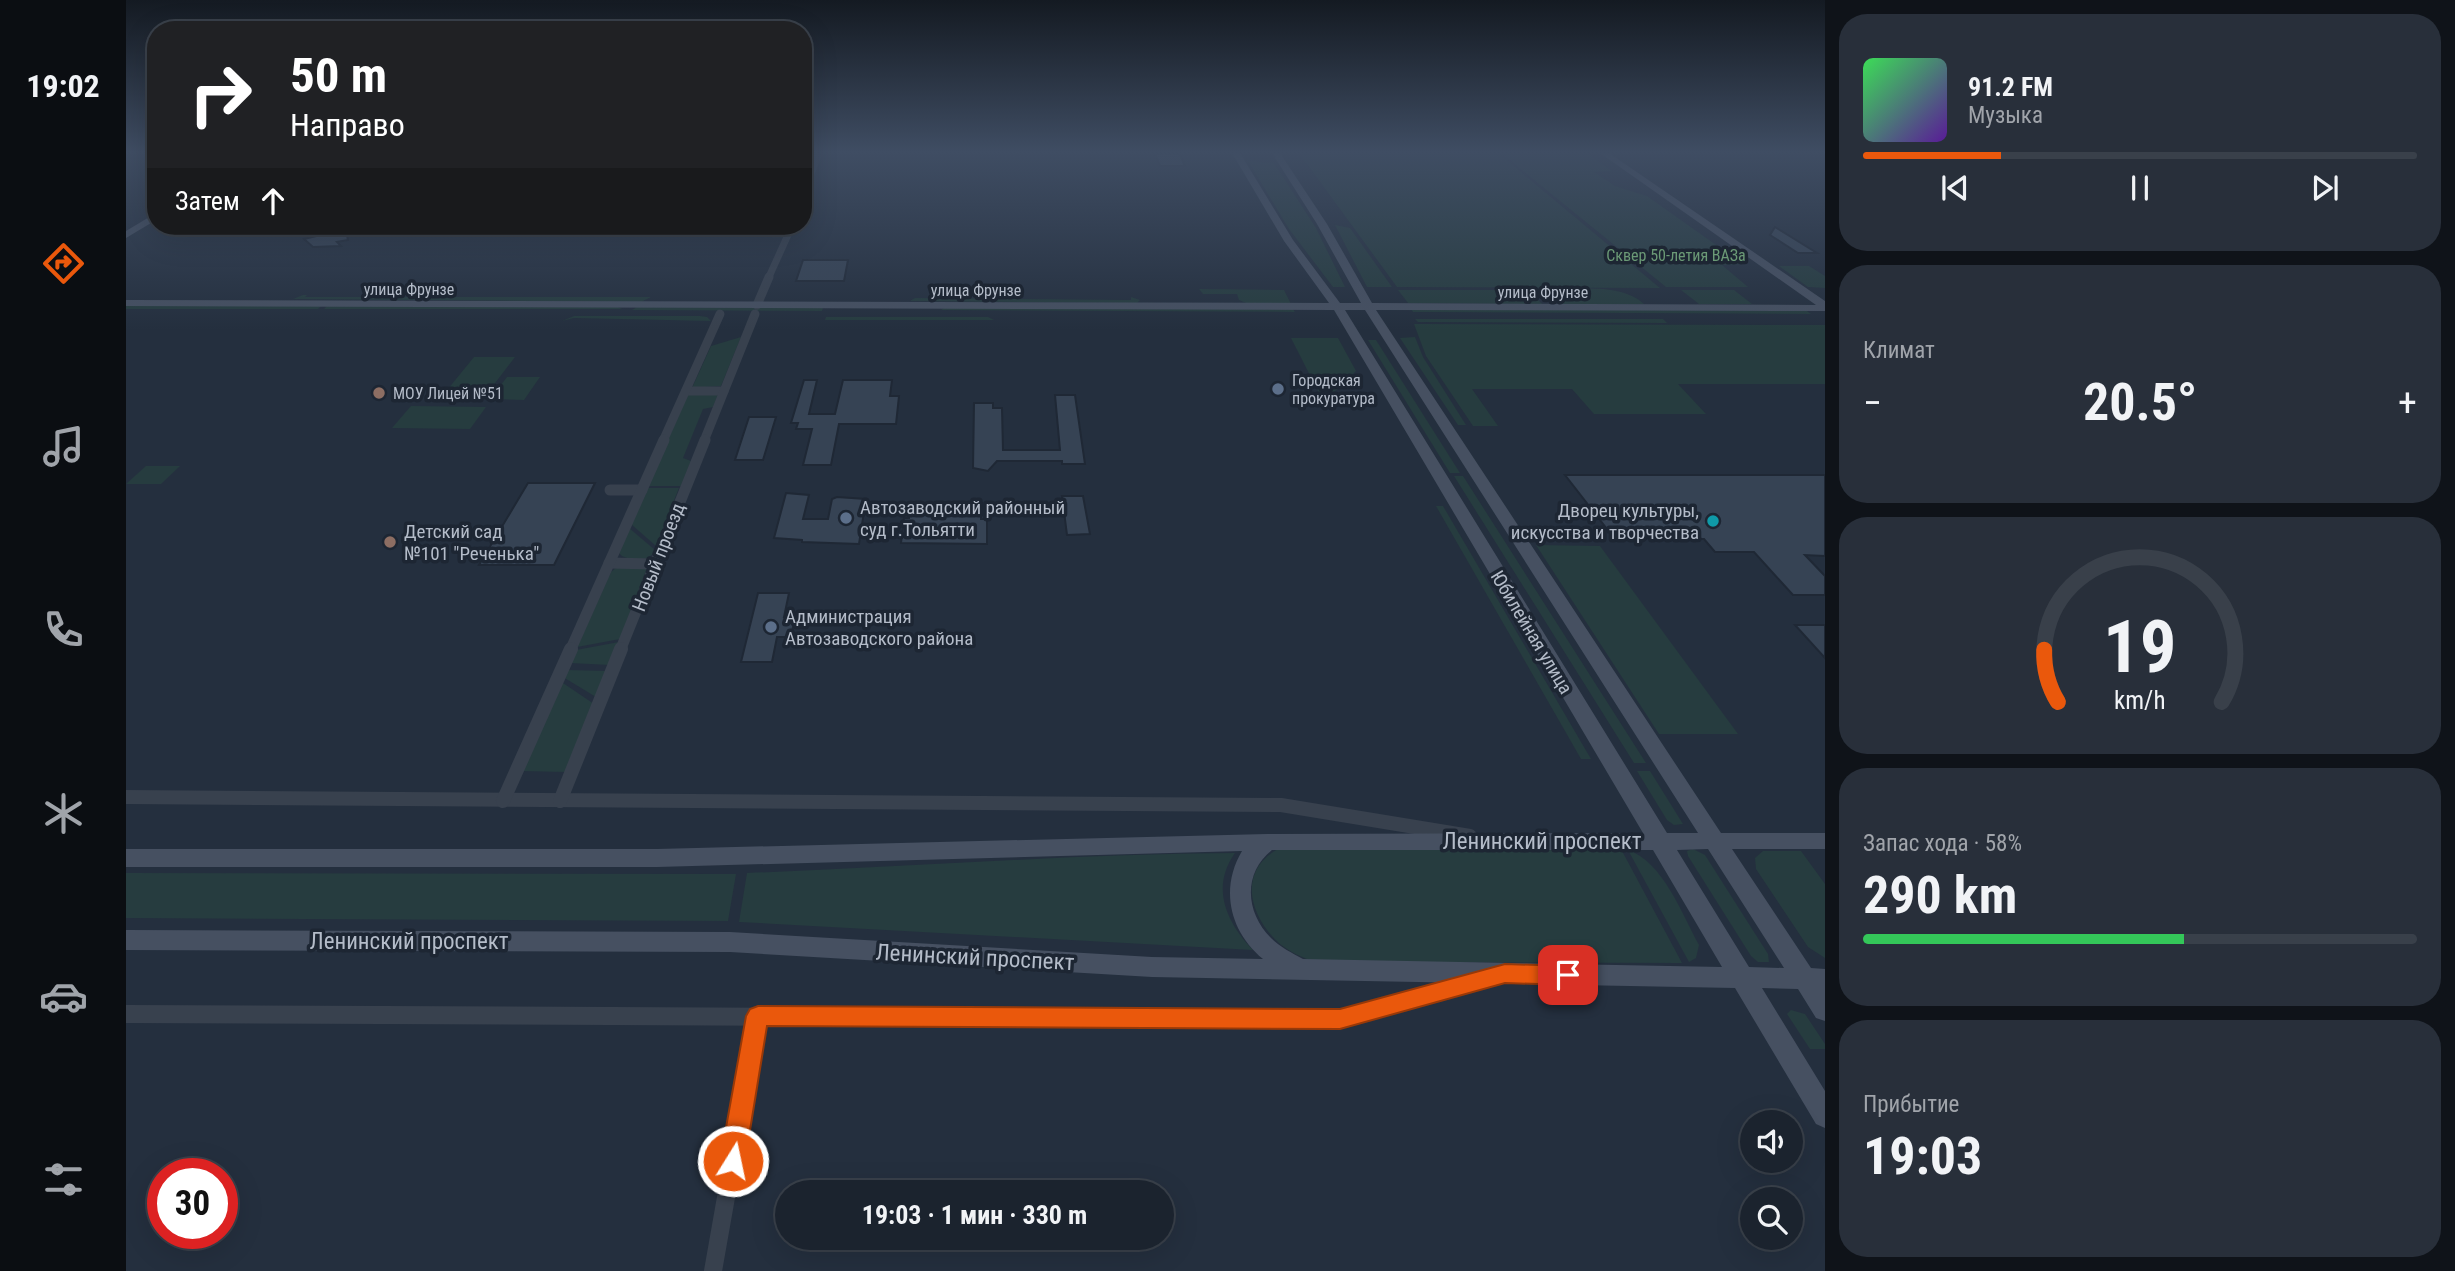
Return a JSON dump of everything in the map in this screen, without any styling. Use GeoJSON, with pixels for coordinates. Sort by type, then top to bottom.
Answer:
{"type":"FeatureCollection","features":[{"type":"Feature","properties":{"kind":"main road"},"geometry":{"type":"LineString","coordinates":[[126,223],[144,212]]}},
{"type":"Feature","properties":{"kind":"main road","name":"Юбилейная улица"},"geometry":{"type":"LineString","coordinates":[[1272,212],[1289,241],[1340,311],[1825,1115]]}},
{"type":"Feature","properties":{"kind":"main road","name":"Юбилейная улица"},"geometry":{"type":"LineString","coordinates":[[1314,212],[1370,312],[1715,841],[1815,979],[1825,1010]]}},
{"type":"Feature","properties":{"kind":"main road"},"geometry":{"type":"LineString","coordinates":[[1689,212],[1825,307]]}},
{"type":"Feature","properties":{"kind":"main road"},"geometry":{"type":"LineString","coordinates":[[126,235],[147,222]]}},
{"type":"Feature","properties":{"kind":"main road","name":"улица Фрунзе"},"geometry":{"type":"LineString","coordinates":[[126,303],[629,309],[720,314],[756,309]]}},
{"type":"Feature","properties":{"kind":"main road","name":"улица Фрунзе"},"geometry":{"type":"LineString","coordinates":[[1370,312],[1825,307]]}},
{"type":"Feature","properties":{"kind":"main road","name":"улица Фрунзе"},"geometry":{"type":"LineString","coordinates":[[126,313],[756,309],[1340,311],[1825,317]]}},
{"type":"Feature","properties":{"kind":"main road","name":"Ленинский проспект"},"geometry":{"type":"LineString","coordinates":[[126,858],[657,858],[1267,842],[1825,841]]}},
{"type":"Feature","properties":{"kind":"main road"},"geometry":{"type":"LineString","coordinates":[[1267,842],[1251,855],[1243,870],[1241,904],[1247,924],[1261,943],[1298,969]]}},
{"type":"Feature","properties":{"kind":"main road","name":"Ленинский проспект"},"geometry":{"type":"LineString","coordinates":[[126,940],[730,942],[1152,967],[1815,979]]}},
{"type":"Feature","properties":{"kind":"street","name":"Новый проезд"},"geometry":{"type":"LineString","coordinates":[[560,801],[756,309],[788,235]]}},
{"type":"Feature","properties":{"kind":"street","name":"Новый проезд"},"geometry":{"type":"LineString","coordinates":[[503,801],[720,314]]}},
{"type":"Feature","properties":{"kind":"street"},"geometry":{"type":"LineString","coordinates":[[686,391],[724,391]]}},
{"type":"Feature","properties":{"kind":"street","name":"Новый проезд"},"geometry":{"type":"LineString","coordinates":[[610,490],[642,490]]}},
{"type":"Feature","properties":{"kind":"street"},"geometry":{"type":"LineString","coordinates":[[609,564],[654,564]]}},
{"type":"Feature","properties":{"kind":"street"},"geometry":{"type":"LineString","coordinates":[[126,797],[1281,805],[1497,841]]}},
{"type":"Feature","properties":{"kind":"street"},"geometry":{"type":"LineString","coordinates":[[126,1014],[1340,1019],[1505,974]]}},
{"type":"Feature","properties":{"kind":"street"},"geometry":{"type":"LineString","coordinates":[[713,1271],[758,1016]]}},
{"type":"Feature","properties":{"kind":"green space"},"geometry":{"type":"Polygon","coordinates":[[[1279,212],[1306,212],[1345,287],[1333,287],[1279,212]]]}},
{"type":"Feature","properties":{"kind":"green space"},"geometry":{"type":"Polygon","coordinates":[[[1342,212],[1569,212],[1660,288],[1397,287],[1342,212]]]}},
{"type":"Feature","properties":{"kind":"green space","name":"Сквер 50-летия ВАЗа"},"geometry":{"type":"Polygon","coordinates":[[[1574,212],[1670,212],[1743,264],[1722,265],[1748,287],[1666,287],[1574,212]]]}},
{"type":"Feature","properties":{"kind":"green space"},"geometry":{"type":"Polygon","coordinates":[[[1335,225],[1350,228],[1392,287],[1367,287],[1335,225]]]}},
{"type":"Feature","properties":{"kind":"green space"},"geometry":{"type":"Polygon","coordinates":[[[1779,266],[1809,266],[1825,276],[1825,288],[1808,287],[1779,266]]]}},
{"type":"Feature","properties":{"kind":"green space"},"geometry":{"type":"Polygon","coordinates":[[[1199,289],[1284,290],[1291,304],[1246,303],[1239,300],[1237,294],[1203,294],[1199,289]]]}},
{"type":"Feature","properties":{"kind":"green space"},"geometry":{"type":"Polygon","coordinates":[[[1398,290],[1529,290],[1542,304],[1408,303],[1398,290]]]}},
{"type":"Feature","properties":{"kind":"green space"},"geometry":{"type":"Polygon","coordinates":[[[1544,290],[1610,290],[1634,297],[1644,304],[1558,304],[1544,290]]]}},
{"type":"Feature","properties":{"kind":"green space"},"geometry":{"type":"Polygon","coordinates":[[[1681,290],[1734,290],[1752,304],[1699,304],[1681,290]]]}},
{"type":"Feature","properties":{"kind":"green space"},"geometry":{"type":"Polygon","coordinates":[[[303,295],[651,297],[641,302],[293,299],[303,295]]]}},
{"type":"Feature","properties":{"kind":"green space"},"geometry":{"type":"Polygon","coordinates":[[[1131,297],[1140,300],[1137,303],[910,301],[915,298],[1131,300],[1131,297]]]}},
{"type":"Feature","properties":{"kind":"green space"},"geometry":{"type":"Polygon","coordinates":[[[126,306],[321,306],[318,309],[126,309],[126,306]]]}},
{"type":"Feature","properties":{"kind":"green space"},"geometry":{"type":"Polygon","coordinates":[[[327,306],[618,307],[622,309],[324,309],[327,306]]]}},
{"type":"Feature","properties":{"kind":"green space"},"geometry":{"type":"Polygon","coordinates":[[[637,307],[823,308],[822,311],[632,310],[637,307]]]}},
{"type":"Feature","properties":{"kind":"green space"},"geometry":{"type":"Polygon","coordinates":[[[1293,309],[1295,312],[941,310],[1293,309]]]}},
{"type":"Feature","properties":{"kind":"green space"},"geometry":{"type":"Polygon","coordinates":[[[1411,309],[1807,311],[1811,314],[1413,312],[1411,309]]]}},
{"type":"Feature","properties":{"kind":"green space"},"geometry":{"type":"Polygon","coordinates":[[[574,316],[700,316],[711,321],[574,318],[562,321],[574,316]]]}},
{"type":"Feature","properties":{"kind":"green space"},"geometry":{"type":"Polygon","coordinates":[[[826,317],[988,317],[994,320],[825,320],[826,317]]]}},
{"type":"Feature","properties":{"kind":"green space"},"geometry":{"type":"Polygon","coordinates":[[[1415,319],[1663,319],[1667,323],[1418,322],[1415,319]]]}},
{"type":"Feature","properties":{"kind":"green space"},"geometry":{"type":"Polygon","coordinates":[[[1414,324],[1825,325],[1825,384],[1678,384],[1706,414],[1594,414],[1572,389],[1472,389],[1498,426],[1473,426],[1426,356],[1414,324]]]}},
{"type":"Feature","properties":{"kind":"green space"},"geometry":{"type":"Polygon","coordinates":[[[741,337],[721,386],[692,388],[711,346],[741,337]]]}},
{"type":"Feature","properties":{"kind":"green space"},"geometry":{"type":"Polygon","coordinates":[[[1415,337],[1423,357],[1466,425],[1458,425],[1400,338],[1415,337]]]}},
{"type":"Feature","properties":{"kind":"green space"},"geometry":{"type":"Polygon","coordinates":[[[1291,338],[1338,338],[1356,371],[1331,395],[1320,395],[1291,338]]]}},
{"type":"Feature","properties":{"kind":"green space"},"geometry":{"type":"Polygon","coordinates":[[[1368,340],[1376,340],[1460,473],[1450,473],[1368,340]]]}},
{"type":"Feature","properties":{"kind":"green space"},"geometry":{"type":"Polygon","coordinates":[[[474,357],[515,357],[486,395],[443,395],[474,357]]]}},
{"type":"Feature","properties":{"kind":"green space"},"geometry":{"type":"Polygon","coordinates":[[[507,377],[540,377],[524,400],[490,399],[507,377]]]}},
{"type":"Feature","properties":{"kind":"green space"},"geometry":{"type":"Polygon","coordinates":[[[688,395],[718,395],[713,407],[703,409],[683,458],[691,461],[681,486],[647,486],[688,395]]]}},
{"type":"Feature","properties":{"kind":"green space"},"geometry":{"type":"Polygon","coordinates":[[[411,406],[486,407],[470,429],[392,428],[411,406]]]}},
{"type":"Feature","properties":{"kind":"green space"},"geometry":{"type":"Polygon","coordinates":[[[146,466],[180,466],[161,484],[126,484],[146,466]]]}},
{"type":"Feature","properties":{"kind":"green space"},"geometry":{"type":"Polygon","coordinates":[[[1454,476],[1463,476],[1646,763],[1634,763],[1454,476]]]}},
{"type":"Feature","properties":{"kind":"green space"},"geometry":{"type":"Polygon","coordinates":[[[647,488],[679,488],[656,546],[631,524],[647,488]]]}},
{"type":"Feature","properties":{"kind":"green space"},"geometry":{"type":"Polygon","coordinates":[[[1436,506],[1443,506],[1591,759],[1581,759],[1436,506]]]}},
{"type":"Feature","properties":{"kind":"green space"},"geometry":{"type":"Polygon","coordinates":[[[629,528],[655,550],[653,554],[636,559],[626,558],[619,553],[629,528]]]}},
{"type":"Feature","properties":{"kind":"green space"},"geometry":{"type":"Polygon","coordinates":[[[1536,545],[1600,546],[1738,734],[1659,734],[1536,545]]]}},
{"type":"Feature","properties":{"kind":"green space"},"geometry":{"type":"Polygon","coordinates":[[[616,568],[647,568],[620,639],[577,647],[611,572],[616,568]]]}},
{"type":"Feature","properties":{"kind":"green space"},"geometry":{"type":"Polygon","coordinates":[[[619,642],[610,665],[570,663],[576,650],[619,642]]]}},
{"type":"Feature","properties":{"kind":"green space"},"geometry":{"type":"Polygon","coordinates":[[[567,670],[607,671],[596,697],[563,677],[567,670]]]}},
{"type":"Feature","properties":{"kind":"green space"},"geometry":{"type":"Polygon","coordinates":[[[560,681],[594,704],[566,772],[521,771],[560,681]]]}},
{"type":"Feature","properties":{"kind":"green space"},"geometry":{"type":"Polygon","coordinates":[[[1637,771],[1650,771],[1683,824],[1674,825],[1667,820],[1637,771]]]}},
{"type":"Feature","properties":{"kind":"green space"},"geometry":{"type":"Polygon","coordinates":[[[1278,849],[1621,849],[1682,963],[1314,962],[1280,944],[1269,933],[1255,908],[1252,882],[1257,869],[1265,858],[1278,849]]]}},
{"type":"Feature","properties":{"kind":"green space"},"geometry":{"type":"Polygon","coordinates":[[[1693,849],[1705,855],[1768,954],[1769,962],[1758,962],[1751,956],[1688,856],[1687,851],[1693,849]]]}},
{"type":"Feature","properties":{"kind":"green space"},"geometry":{"type":"Polygon","coordinates":[[[1628,850],[1651,866],[1670,890],[1699,945],[1696,958],[1689,962],[1628,850]]]}},
{"type":"Feature","properties":{"kind":"green space"},"geometry":{"type":"Polygon","coordinates":[[[1763,851],[1801,851],[1825,884],[1825,958],[1808,947],[1756,869],[1755,858],[1763,851]]]}},
{"type":"Feature","properties":{"kind":"green space"},"geometry":{"type":"Polygon","coordinates":[[[1235,853],[1224,879],[1225,904],[1229,917],[1253,950],[739,922],[747,873],[1052,858],[1235,853]]]}},
{"type":"Feature","properties":{"kind":"green space"},"geometry":{"type":"Polygon","coordinates":[[[126,873],[736,874],[728,921],[126,918],[126,873]]]}},
{"type":"Feature","properties":{"kind":"green space"},"geometry":{"type":"Polygon","coordinates":[[[1791,1010],[1805,1014],[1825,1044],[1825,1049],[1810,1049],[1787,1014],[1791,1010]]]}},
{"type":"Feature","properties":{"kind":"building"},"geometry":{"type":"Polygon","coordinates":[[[1775,227],[1817,253],[1798,253],[1770,235],[1775,227]]]}},
{"type":"Feature","properties":{"kind":"building"},"geometry":{"type":"Polygon","coordinates":[[[321,235],[347,235],[348,240],[337,242],[341,246],[313,247],[304,239],[321,235]]]}},
{"type":"Feature","properties":{"kind":"building"},"geometry":{"type":"Polygon","coordinates":[[[803,260],[848,260],[844,281],[796,281],[803,260]]]}},
{"type":"Feature","properties":{"kind":"building"},"geometry":{"type":"Polygon","coordinates":[[[804,380],[817,380],[809,414],[835,414],[843,380],[892,380],[890,396],[899,396],[896,424],[839,424],[831,465],[803,465],[812,429],[796,429],[798,423],[791,423],[804,380]]]}},
{"type":"Feature","properties":{"kind":"building"},"geometry":{"type":"Polygon","coordinates":[[[1055,395],[1075,395],[1085,464],[1062,464],[1062,461],[997,461],[988,471],[973,468],[974,403],[993,403],[993,408],[1002,408],[1003,450],[1060,450],[1055,395]]]}},
{"type":"Feature","properties":{"kind":"building"},"geometry":{"type":"Polygon","coordinates":[[[749,417],[776,417],[763,460],[735,460],[749,417]]]}},
{"type":"Feature","properties":{"kind":"building","name":"Дворец культуры, искусства и творчества"},"geometry":{"type":"Polygon","coordinates":[[[1565,475],[1825,475],[1825,556],[1805,555],[1825,576],[1825,595],[1793,595],[1754,552],[1715,552],[1704,539],[1614,538],[1565,475]]]}},
{"type":"Feature","properties":{"kind":"building"},"geometry":{"type":"Polygon","coordinates":[[[528,483],[595,483],[554,565],[479,565],[528,483]]]}},
{"type":"Feature","properties":{"kind":"building","name":"Автозаводский районный суд г.Тольятти"},"geometry":{"type":"Polygon","coordinates":[[[786,493],[809,495],[803,519],[828,519],[832,499],[837,497],[866,499],[859,544],[774,538],[786,493]]]}},
{"type":"Feature","properties":{"kind":"building"},"geometry":{"type":"Polygon","coordinates":[[[1062,496],[1083,496],[1090,534],[1067,535],[1062,496]]]}},
{"type":"Feature","properties":{"kind":"building"},"geometry":{"type":"Polygon","coordinates":[[[909,511],[981,511],[981,519],[987,519],[987,544],[901,543],[904,518],[909,518],[909,511]]]}},
{"type":"Feature","properties":{"kind":"building","name":"Администрация Автозаводского района"},"geometry":{"type":"Polygon","coordinates":[[[758,593],[789,593],[784,617],[795,617],[791,637],[777,637],[772,662],[741,662],[758,593]]]}},
{"type":"Feature","properties":{"kind":"building"},"geometry":{"type":"Polygon","coordinates":[[[1795,625],[1825,625],[1825,658],[1795,625]]]}},
{"type":"Feature","properties":{"kind":"place","name":"Городская прокуратура"},"geometry":{"type":"Point","coordinates":[1278,389]}},
{"type":"Feature","properties":{"kind":"place","name":"МОУ Лицей №51"},"geometry":{"type":"Point","coordinates":[379,393]}},
{"type":"Feature","properties":{"kind":"place","name":"Автозаводский районный суд г.Тольятти"},"geometry":{"type":"Point","coordinates":[846,518]}},
{"type":"Feature","properties":{"kind":"place","name":"Дворец культуры, искусства и творчества"},"geometry":{"type":"Point","coordinates":[1713,521]}},
{"type":"Feature","properties":{"kind":"place","name":"Детский сад №101 \"Реченька\""},"geometry":{"type":"Point","coordinates":[390,542]}},
{"type":"Feature","properties":{"kind":"place","name":"Администрация Автозаводского района"},"geometry":{"type":"Point","coordinates":[771,627]}},
{"type":"Feature","properties":{"kind":"route"},"geometry":{"type":"LineString","coordinates":[[733,1161],[758,1016],[1340,1019],[1505,974],[1568,975]]}}]}
